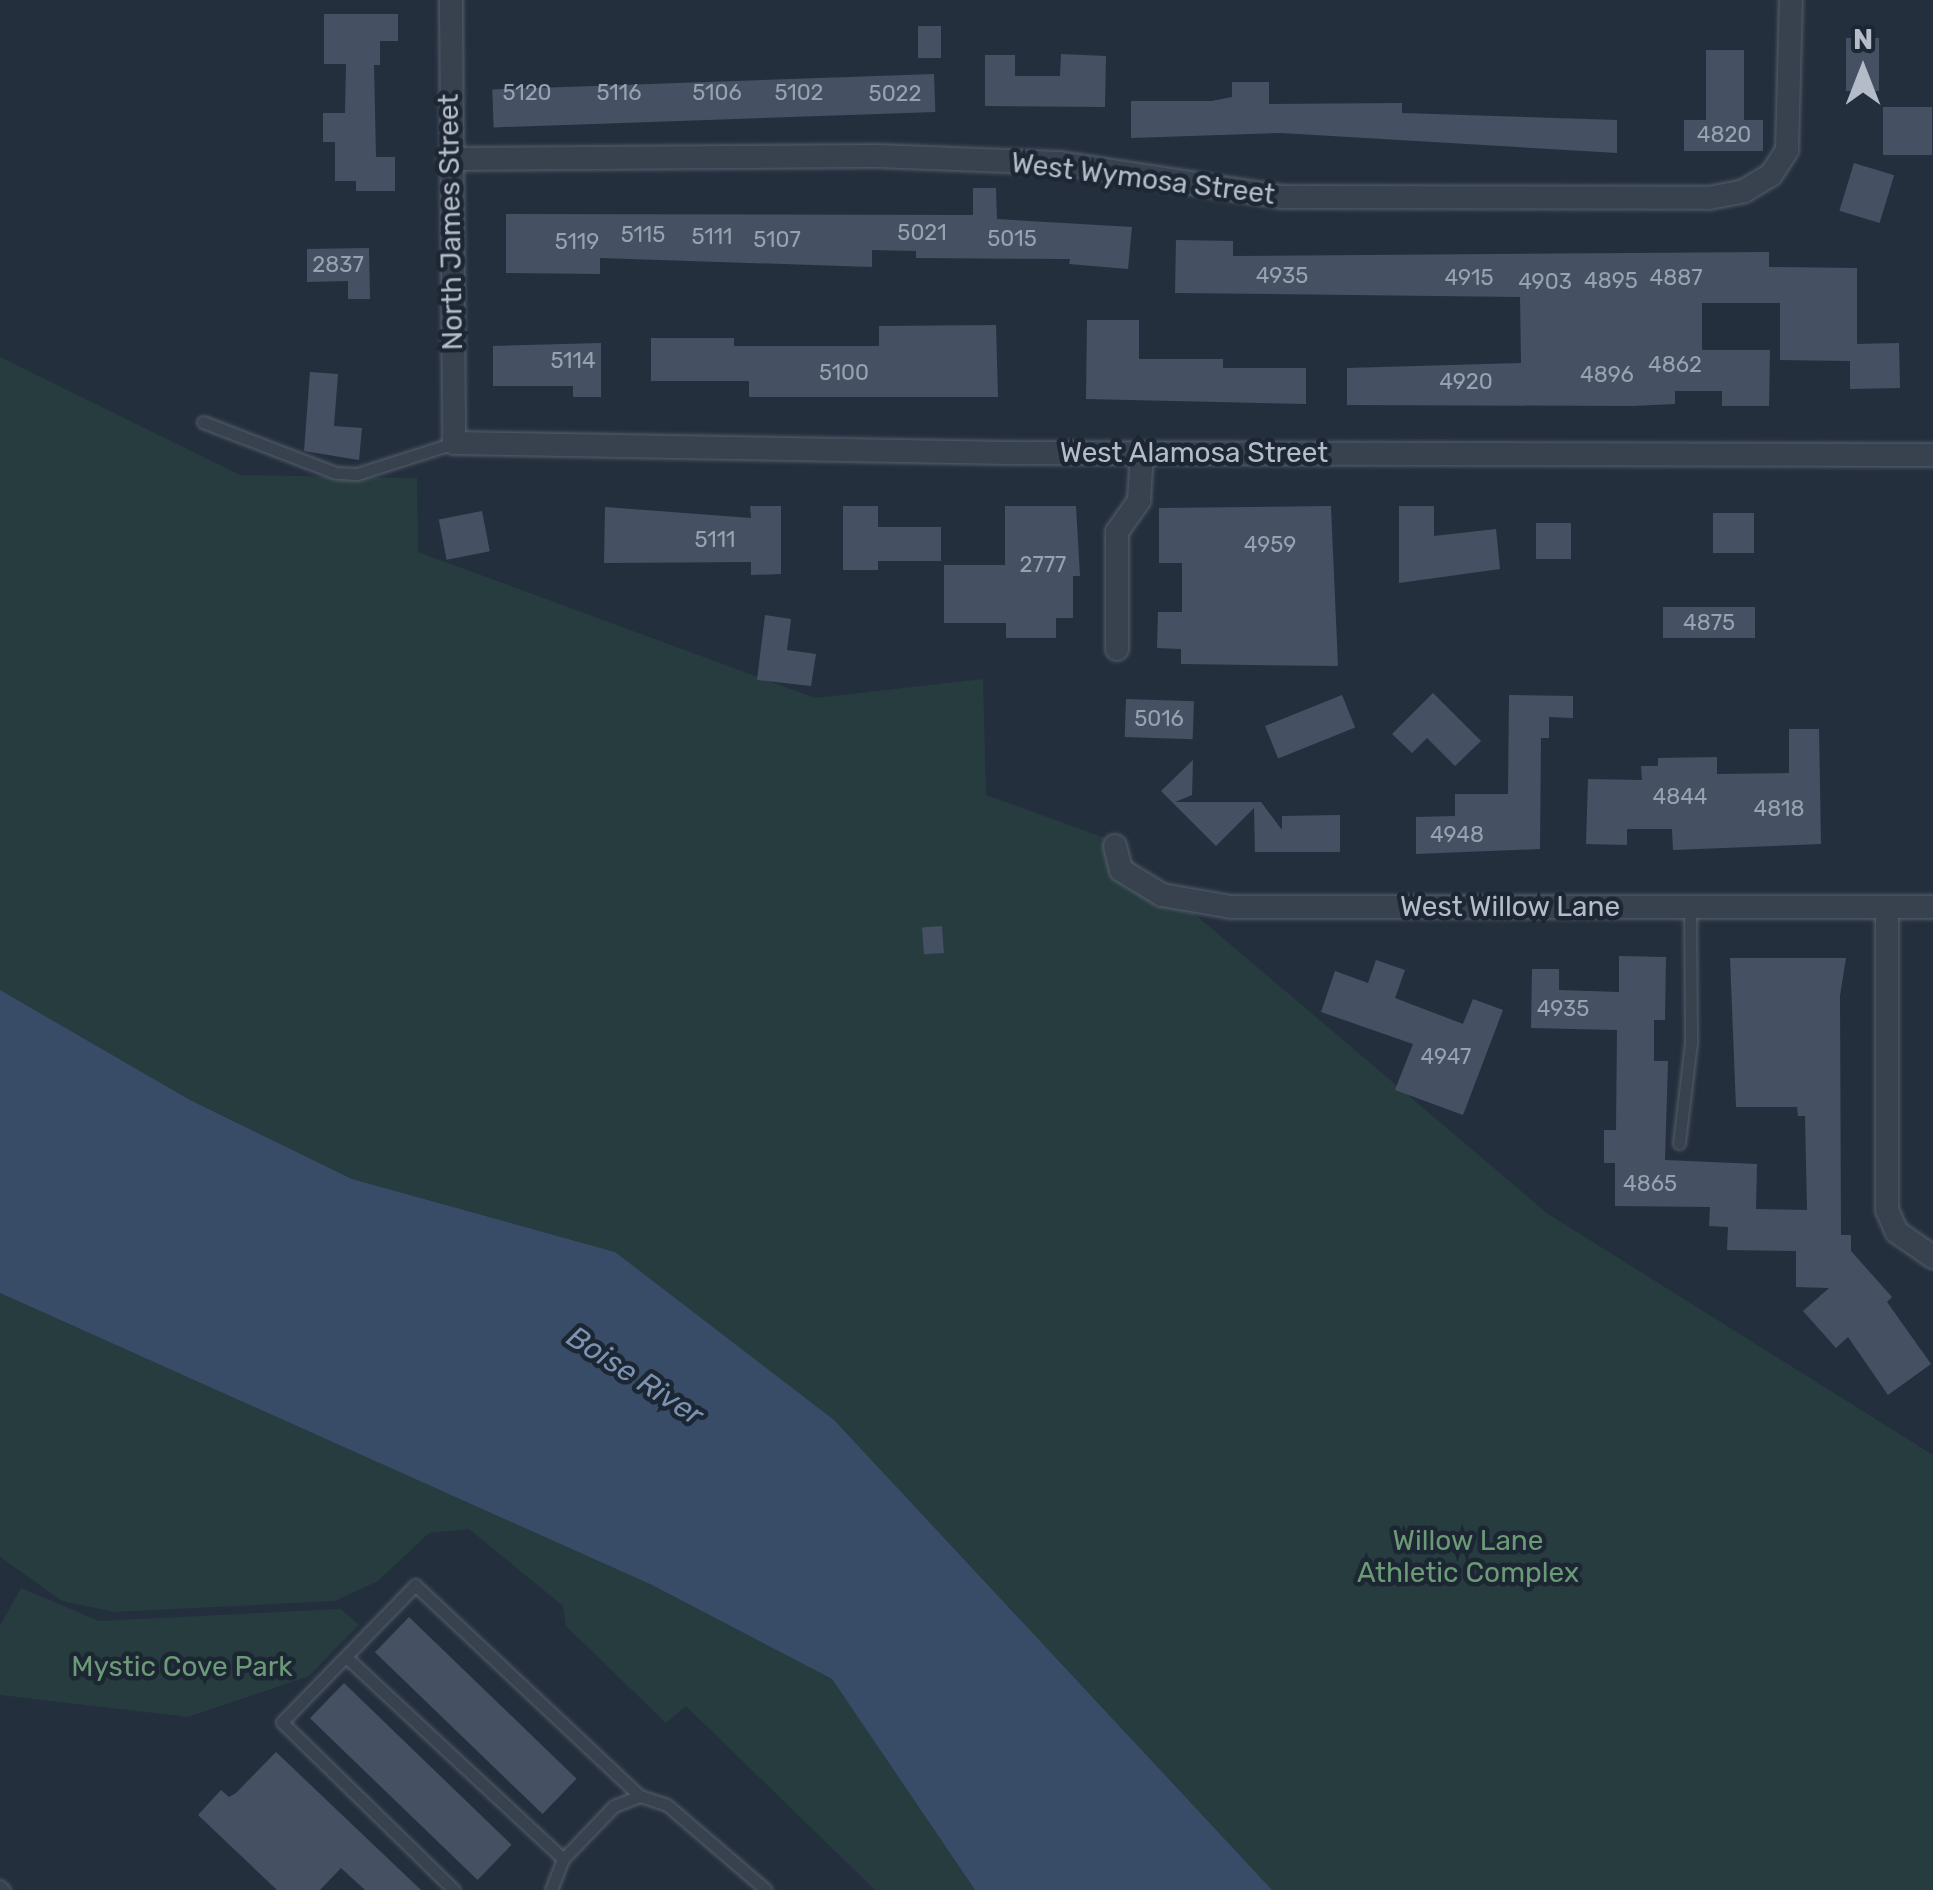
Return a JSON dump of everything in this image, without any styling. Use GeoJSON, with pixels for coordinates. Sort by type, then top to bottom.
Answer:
{"type":"FeatureCollection","features":[{"type":"Feature","properties":{"kind":"street","name":"North James Street"},"geometry":{"type":"LineString","coordinates":[[450,0],[454,443]]}},
{"type":"Feature","properties":{"kind":"street","name":"West Wymosa Street"},"geometry":{"type":"LineString","coordinates":[[450,159],[877,156],[1023,162],[1334,199],[1710,198],[1744,191],[1771,175],[1787,150],[1791,122],[1791,0]]}},
{"type":"Feature","properties":{"kind":"street","name":"West Alamosa Street"},"geometry":{"type":"LineString","coordinates":[[454,443],[1142,453],[1933,455]]}},
{"type":"Feature","properties":{"kind":"street"},"geometry":{"type":"LineString","coordinates":[[1117,648],[1117,532],[1138,500],[1142,453]]}},
{"type":"Feature","properties":{"kind":"street","name":"West Willow Lane"},"geometry":{"type":"LineString","coordinates":[[1115,846],[1121,870],[1162,895],[1199,904],[1933,907]]}},
{"type":"Feature","properties":{"kind":"street"},"geometry":{"type":"LineString","coordinates":[[1886,907],[1887,1210],[1897,1232],[1933,1258]]}},
{"type":"Feature","properties":{"kind":"lane"},"geometry":{"type":"LineString","coordinates":[[204,422],[336,473],[357,474],[454,443]]}},
{"type":"Feature","properties":{"kind":"lane"},"geometry":{"type":"LineString","coordinates":[[1680,1143],[1691,1042],[1690,907]]}},
{"type":"Feature","properties":{"kind":"lane"},"geometry":{"type":"LineString","coordinates":[[454,1890],[282,1722],[416,1585],[640,1796],[667,1805],[766,1890]]}},
{"type":"Feature","properties":{"kind":"lane"},"geometry":{"type":"LineString","coordinates":[[346,1657],[562,1860]]}},
{"type":"Feature","properties":{"kind":"lane"},"geometry":{"type":"LineString","coordinates":[[551,1890],[562,1860],[614,1806],[640,1796]]}},
{"type":"Feature","properties":{"kind":"green space","name":"Willow Lane Athletic Complex"},"geometry":{"type":"Polygon","coordinates":[[[0,357],[240,475],[417,478],[418,552],[815,698],[983,679],[986,795],[1105,838],[1548,1214],[1933,1455],[1933,1890],[1272,1890],[1030,1635],[615,1252],[352,1179],[190,1100],[0,990],[0,357]]]}},
{"type":"Feature","properties":{"kind":"green space"},"geometry":{"type":"Polygon","coordinates":[[[0,1293],[652,1585],[832,1679],[975,1890],[875,1890],[686,1706],[666,1723],[566,1626],[563,1606],[469,1529],[429,1533],[378,1581],[335,1601],[115,1612],[62,1601],[0,1557],[0,1293]]]}},
{"type":"Feature","properties":{"kind":"green space","name":"Mystic Cove Park"},"geometry":{"type":"Polygon","coordinates":[[[21,1588],[99,1621],[341,1609],[359,1625],[309,1676],[188,1717],[0,1695],[0,1626],[21,1588]]]}},
{"type":"Feature","properties":{"kind":"water","name":"Boise River"},"geometry":{"type":"Polygon","coordinates":[[[0,990],[190,1100],[352,1179],[615,1252],[834,1420],[1272,1890],[975,1890],[832,1679],[652,1585],[0,1293],[0,990]]]}},
{"type":"Feature","properties":{"kind":"building"},"geometry":{"type":"Polygon","coordinates":[[[324,14],[398,14],[398,41],[380,41],[380,65],[374,65],[376,157],[395,157],[395,191],[356,191],[356,181],[335,181],[335,142],[323,142],[323,113],[345,113],[346,64],[324,64],[324,14]]]}},
{"type":"Feature","properties":{"kind":"building"},"geometry":{"type":"Polygon","coordinates":[[[918,26],[941,26],[941,58],[918,58],[918,26]]]}},
{"type":"Feature","properties":{"kind":"building"},"geometry":{"type":"Polygon","coordinates":[[[1846,38],[1879,38],[1879,91],[1846,91],[1846,38]]]}},
{"type":"Feature","properties":{"kind":"building"},"geometry":{"type":"Polygon","coordinates":[[[1706,50],[1744,50],[1744,120],[1763,120],[1763,151],[1684,151],[1684,120],[1706,120],[1706,50]]]}},
{"type":"Feature","properties":{"kind":"building"},"geometry":{"type":"Polygon","coordinates":[[[1061,54],[1106,56],[1105,107],[985,106],[985,55],[1015,55],[1015,76],[1060,76],[1061,54]]]}},
{"type":"Feature","properties":{"kind":"building"},"geometry":{"type":"Polygon","coordinates":[[[934,74],[935,112],[494,127],[492,89],[934,74]]]}},
{"type":"Feature","properties":{"kind":"building"},"geometry":{"type":"Polygon","coordinates":[[[1232,82],[1269,82],[1269,104],[1402,103],[1402,113],[1617,120],[1617,153],[1281,133],[1131,138],[1131,101],[1212,101],[1232,97],[1232,82]]]}},
{"type":"Feature","properties":{"kind":"building"},"geometry":{"type":"Polygon","coordinates":[[[1883,107],[1932,107],[1932,155],[1883,155],[1883,107]]]}},
{"type":"Feature","properties":{"kind":"building"},"geometry":{"type":"Polygon","coordinates":[[[1854,163],[1894,175],[1880,223],[1839,211],[1854,163]]]}},
{"type":"Feature","properties":{"kind":"building"},"geometry":{"type":"Polygon","coordinates":[[[973,188],[996,188],[997,219],[1132,227],[1128,269],[1069,264],[1070,259],[916,258],[916,251],[872,250],[872,267],[600,258],[600,274],[506,273],[506,214],[973,215],[973,188]]]}},
{"type":"Feature","properties":{"kind":"building"},"geometry":{"type":"Polygon","coordinates":[[[1176,240],[1233,241],[1233,256],[1769,252],[1769,267],[1857,268],[1857,344],[1899,343],[1900,388],[1850,389],[1850,361],[1780,360],[1780,303],[1702,303],[1702,350],[1770,350],[1769,406],[1722,406],[1722,391],[1675,391],[1675,404],[1632,406],[1347,405],[1347,368],[1521,363],[1520,297],[1175,293],[1176,240]]]}},
{"type":"Feature","properties":{"kind":"building"},"geometry":{"type":"Polygon","coordinates":[[[369,248],[370,299],[348,299],[348,281],[307,282],[307,249],[369,248]]]}},
{"type":"Feature","properties":{"kind":"building"},"geometry":{"type":"Polygon","coordinates":[[[1087,320],[1139,320],[1139,359],[1223,359],[1223,368],[1306,368],[1306,404],[1086,399],[1087,320]]]}},
{"type":"Feature","properties":{"kind":"building"},"geometry":{"type":"Polygon","coordinates":[[[996,325],[998,397],[749,397],[749,381],[651,381],[651,338],[734,338],[734,346],[879,346],[879,326],[996,325]]]}},
{"type":"Feature","properties":{"kind":"building"},"geometry":{"type":"Polygon","coordinates":[[[601,343],[601,397],[573,397],[573,386],[493,386],[493,346],[601,343]]]}},
{"type":"Feature","properties":{"kind":"building"},"geometry":{"type":"Polygon","coordinates":[[[310,372],[338,374],[334,426],[362,428],[359,460],[304,451],[310,372]]]}},
{"type":"Feature","properties":{"kind":"building"},"geometry":{"type":"Polygon","coordinates":[[[750,506],[781,506],[781,574],[751,575],[751,562],[604,563],[605,507],[751,518],[750,506]]]}},
{"type":"Feature","properties":{"kind":"building"},"geometry":{"type":"Polygon","coordinates":[[[843,506],[878,506],[878,527],[941,527],[941,561],[878,561],[878,570],[843,570],[843,506]]]}},
{"type":"Feature","properties":{"kind":"building"},"geometry":{"type":"Polygon","coordinates":[[[1005,506],[1076,506],[1080,576],[1073,576],[1073,618],[1056,618],[1056,638],[1006,638],[1006,623],[944,623],[944,565],[1005,565],[1005,506]]]}},
{"type":"Feature","properties":{"kind":"building"},"geometry":{"type":"Polygon","coordinates":[[[1331,506],[1338,666],[1181,664],[1181,649],[1157,648],[1158,612],[1182,612],[1182,563],[1159,563],[1159,508],[1331,506]]]}},
{"type":"Feature","properties":{"kind":"building"},"geometry":{"type":"Polygon","coordinates":[[[1399,506],[1434,506],[1434,536],[1496,529],[1500,569],[1399,583],[1399,506]]]}},
{"type":"Feature","properties":{"kind":"building"},"geometry":{"type":"Polygon","coordinates":[[[482,511],[490,551],[447,560],[439,519],[482,511]]]}},
{"type":"Feature","properties":{"kind":"building"},"geometry":{"type":"Polygon","coordinates":[[[1713,513],[1754,513],[1754,553],[1713,553],[1713,513]]]}},
{"type":"Feature","properties":{"kind":"building"},"geometry":{"type":"Polygon","coordinates":[[[1536,523],[1571,523],[1571,559],[1536,559],[1536,523]]]}},
{"type":"Feature","properties":{"kind":"building"},"geometry":{"type":"Polygon","coordinates":[[[1663,607],[1755,607],[1755,638],[1663,638],[1663,607]]]}},
{"type":"Feature","properties":{"kind":"building"},"geometry":{"type":"Polygon","coordinates":[[[765,615],[791,619],[787,650],[816,654],[811,686],[757,680],[765,615]]]}},
{"type":"Feature","properties":{"kind":"building"},"geometry":{"type":"Polygon","coordinates":[[[1433,693],[1481,741],[1455,766],[1427,738],[1412,753],[1392,734],[1433,693]]]}},
{"type":"Feature","properties":{"kind":"building"},"geometry":{"type":"Polygon","coordinates":[[[1342,695],[1355,727],[1278,759],[1265,726],[1342,695]]]}},
{"type":"Feature","properties":{"kind":"building"},"geometry":{"type":"Polygon","coordinates":[[[1509,695],[1573,696],[1573,718],[1549,717],[1549,738],[1541,738],[1540,849],[1416,854],[1416,817],[1455,816],[1455,794],[1508,794],[1509,695]]]}},
{"type":"Feature","properties":{"kind":"building"},"geometry":{"type":"Polygon","coordinates":[[[1126,699],[1194,701],[1193,739],[1125,737],[1126,699]]]}},
{"type":"Feature","properties":{"kind":"building"},"geometry":{"type":"Polygon","coordinates":[[[1789,729],[1819,729],[1821,844],[1673,850],[1672,829],[1627,829],[1627,845],[1586,844],[1588,779],[1642,780],[1641,766],[1658,766],[1658,758],[1717,757],[1717,774],[1789,773],[1789,729]]]}},
{"type":"Feature","properties":{"kind":"building"},"geometry":{"type":"Polygon","coordinates":[[[1193,760],[1192,795],[1175,802],[1261,802],[1282,830],[1282,816],[1340,815],[1340,852],[1255,852],[1254,808],[1216,846],[1161,791],[1193,760]]]}},
{"type":"Feature","properties":{"kind":"building"},"geometry":{"type":"Polygon","coordinates":[[[942,926],[944,953],[924,954],[922,927],[942,926]]]}},
{"type":"Feature","properties":{"kind":"building"},"geometry":{"type":"Polygon","coordinates":[[[1619,956],[1666,957],[1665,1020],[1654,1020],[1654,1061],[1668,1061],[1665,1160],[1757,1164],[1756,1209],[1807,1210],[1805,1116],[1798,1116],[1797,1107],[1736,1107],[1730,958],[1846,958],[1840,996],[1841,1235],[1851,1235],[1851,1251],[1892,1297],[1887,1302],[1931,1364],[1888,1395],[1848,1337],[1836,1348],[1803,1311],[1829,1288],[1796,1287],[1796,1251],[1727,1250],[1728,1227],[1709,1226],[1710,1207],[1615,1206],[1615,1163],[1604,1163],[1604,1130],[1616,1130],[1617,1030],[1531,1028],[1532,969],[1559,969],[1559,990],[1619,992],[1619,956]]]}},
{"type":"Feature","properties":{"kind":"building"},"geometry":{"type":"Polygon","coordinates":[[[1376,960],[1405,970],[1395,998],[1463,1024],[1473,999],[1503,1010],[1463,1115],[1395,1090],[1413,1044],[1321,1012],[1335,971],[1368,983],[1376,960]]]}},
{"type":"Feature","properties":{"kind":"building"},"geometry":{"type":"Polygon","coordinates":[[[409,1617],[577,1779],[543,1814],[375,1652],[409,1617]]]}},
{"type":"Feature","properties":{"kind":"building"},"geometry":{"type":"Polygon","coordinates":[[[344,1683],[512,1845],[478,1880],[310,1718],[344,1683]]]}},
{"type":"Feature","properties":{"kind":"building"},"geometry":{"type":"Polygon","coordinates":[[[276,1752],[421,1890],[365,1890],[341,1868],[320,1890],[277,1890],[198,1815],[221,1790],[229,1797],[236,1793],[276,1752]]]}}]}
